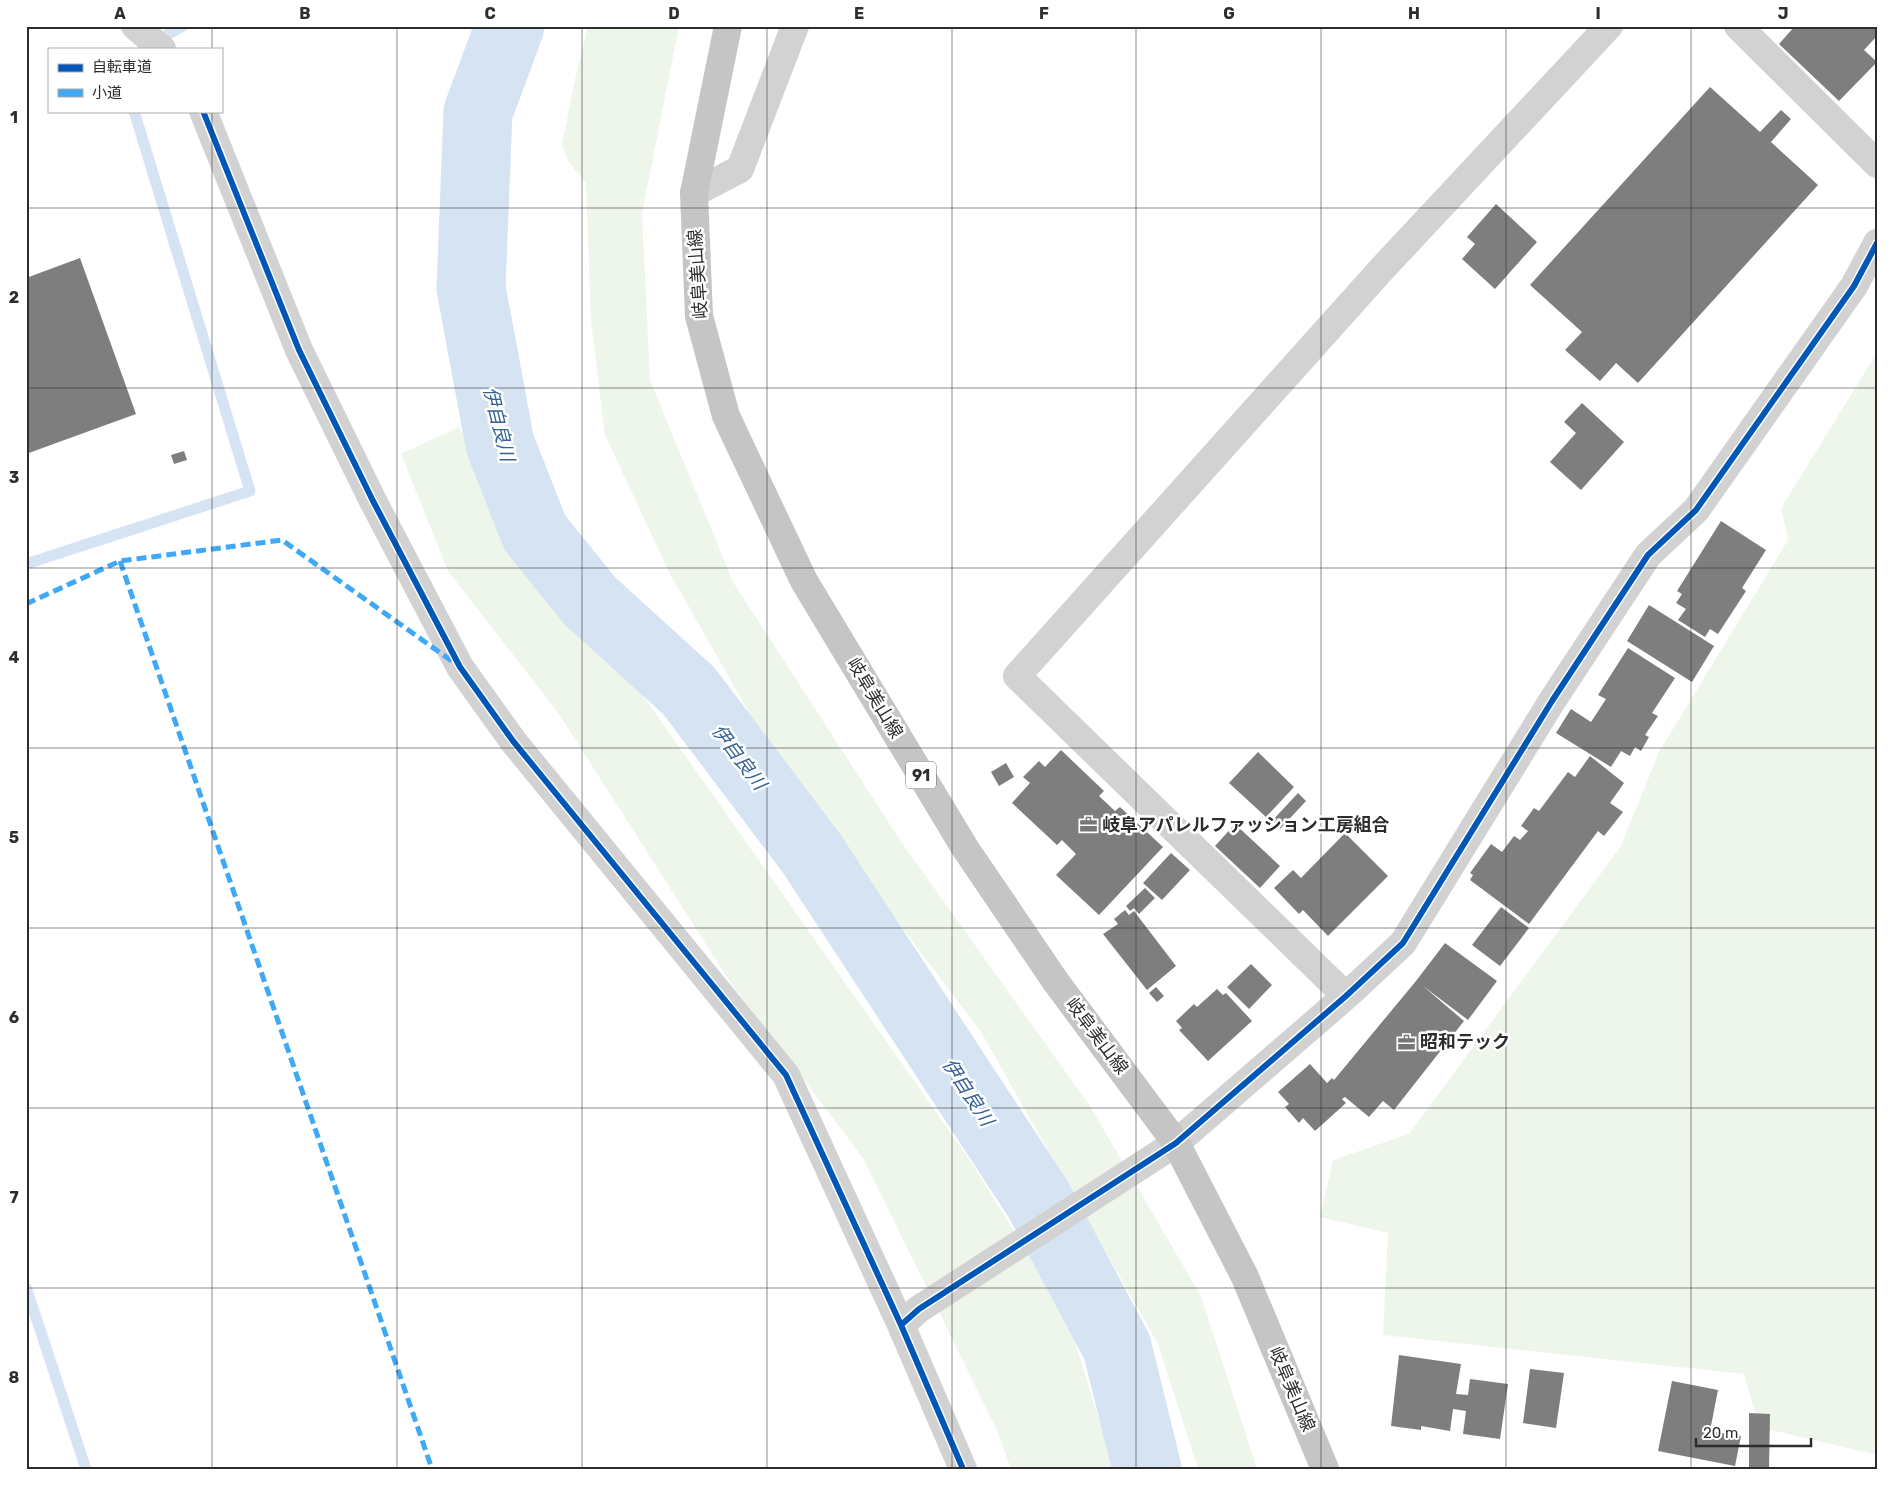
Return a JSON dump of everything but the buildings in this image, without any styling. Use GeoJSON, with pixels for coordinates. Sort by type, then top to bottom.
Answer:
{"type":"FeatureCollection","features":[{"type":"Feature","properties":{"kind":"main road","name":"岐阜美山線"},"geometry":{"type":"LineString","coordinates":[[728,26],[694,193],[699,316],[726,416],[804,581],[965,848],[1056,982],[1176,1143],[1245,1277],[1325,1469]]}},
{"type":"Feature","properties":{"kind":"street"},"geometry":{"type":"LineString","coordinates":[[134,26],[161,48]]}},
{"type":"Feature","properties":{"kind":"street"},"geometry":{"type":"LineString","coordinates":[[694,193],[740,169],[795,26]]}},
{"type":"Feature","properties":{"kind":"street"},"geometry":{"type":"LineString","coordinates":[[1346,996],[1017,676],[1380,271],[1609,26]]}},
{"type":"Feature","properties":{"kind":"street"},"geometry":{"type":"LineString","coordinates":[[1738,26],[1877,164]]}},
{"type":"Feature","properties":{"kind":"street"},"geometry":{"type":"LineString","coordinates":[[202,112],[299,350],[373,500],[460,666],[513,741],[786,1075],[910,1317],[963,1469]]}},
{"type":"Feature","properties":{"kind":"street"},"geometry":{"type":"LineString","coordinates":[[910,1317],[1176,1143],[1346,996],[1403,943],[1552,701],[1648,555],[1696,510],[1854,286],[1877,243]]}},
{"type":"Feature","properties":{"kind":"shaded area"},"geometry":{"type":"Polygon","coordinates":[[[588,26],[679,26],[642,214],[650,380],[733,582],[902,843],[1090,1106],[1201,1296],[1257,1469],[1198,1469],[1158,1344],[981,1032],[779,765],[669,572],[605,435],[591,321],[586,183],[568,161],[562,145],[588,26]]]}},
{"type":"Feature","properties":{"kind":"shaded area"},"geometry":{"type":"Polygon","coordinates":[[[1877,353],[1877,1455],[1759,1427],[1744,1374],[1383,1335],[1388,1233],[1320,1217],[1333,1160],[1409,1134],[1621,846],[1659,752],[1788,540],[1781,508],[1877,353]]]}},
{"type":"Feature","properties":{"kind":"shaded area"},"geometry":{"type":"Polygon","coordinates":[[[459,427],[526,554],[625,670],[969,1159],[1067,1316],[1104,1436],[1111,1469],[1011,1469],[997,1430],[863,1158],[732,985],[559,714],[448,571],[401,454],[459,427]]]}},
{"type":"Feature","properties":{"kind":"waterway"},"geometry":{"type":"LineString","coordinates":[[154,42],[183,26]]}},
{"type":"Feature","properties":{"kind":"waterway","name":"伊自良川"},"geometry":{"type":"LineString","coordinates":[[510,26],[478,112],[471,288],[500,444],[535,533],[590,601],[689,691],[812,854],[1038,1199],[1117,1347],[1147,1469]]}},
{"type":"Feature","properties":{"kind":"waterway"},"geometry":{"type":"LineString","coordinates":[[26,564],[250,491],[134,112]]}},
{"type":"Feature","properties":{"kind":"waterway"},"geometry":{"type":"LineString","coordinates":[[26,1287],[86,1469]]}},
{"type":"Feature","properties":{"kind":"marked path"},"geometry":{"type":"LineString","coordinates":[[26,604],[120,561],[282,540],[456,664]]}},
{"type":"Feature","properties":{"kind":"marked path"},"geometry":{"type":"LineString","coordinates":[[120,561],[432,1469]]}},
{"type":"Feature","properties":{"kind":"cycle path"},"geometry":{"type":"LineString","coordinates":[[203,112],[299,350],[373,501],[460,667],[513,741],[786,1075],[901,1325],[963,1469]]}},
{"type":"Feature","properties":{"kind":"cycle path"},"geometry":{"type":"LineString","coordinates":[[901,1325],[919,1309],[1176,1143],[1346,996],[1403,943],[1552,701],[1648,555],[1696,510],[1854,286],[1877,243]]}},
{"type":"Feature","properties":{"kind":"place","name":"岐阜アパレルファッション工房組合"},"geometry":{"type":"Point","coordinates":[1088,825]}},
{"type":"Feature","properties":{"kind":"place","name":"昭和テック"},"geometry":{"type":"Point","coordinates":[1406,1042]}}]}
